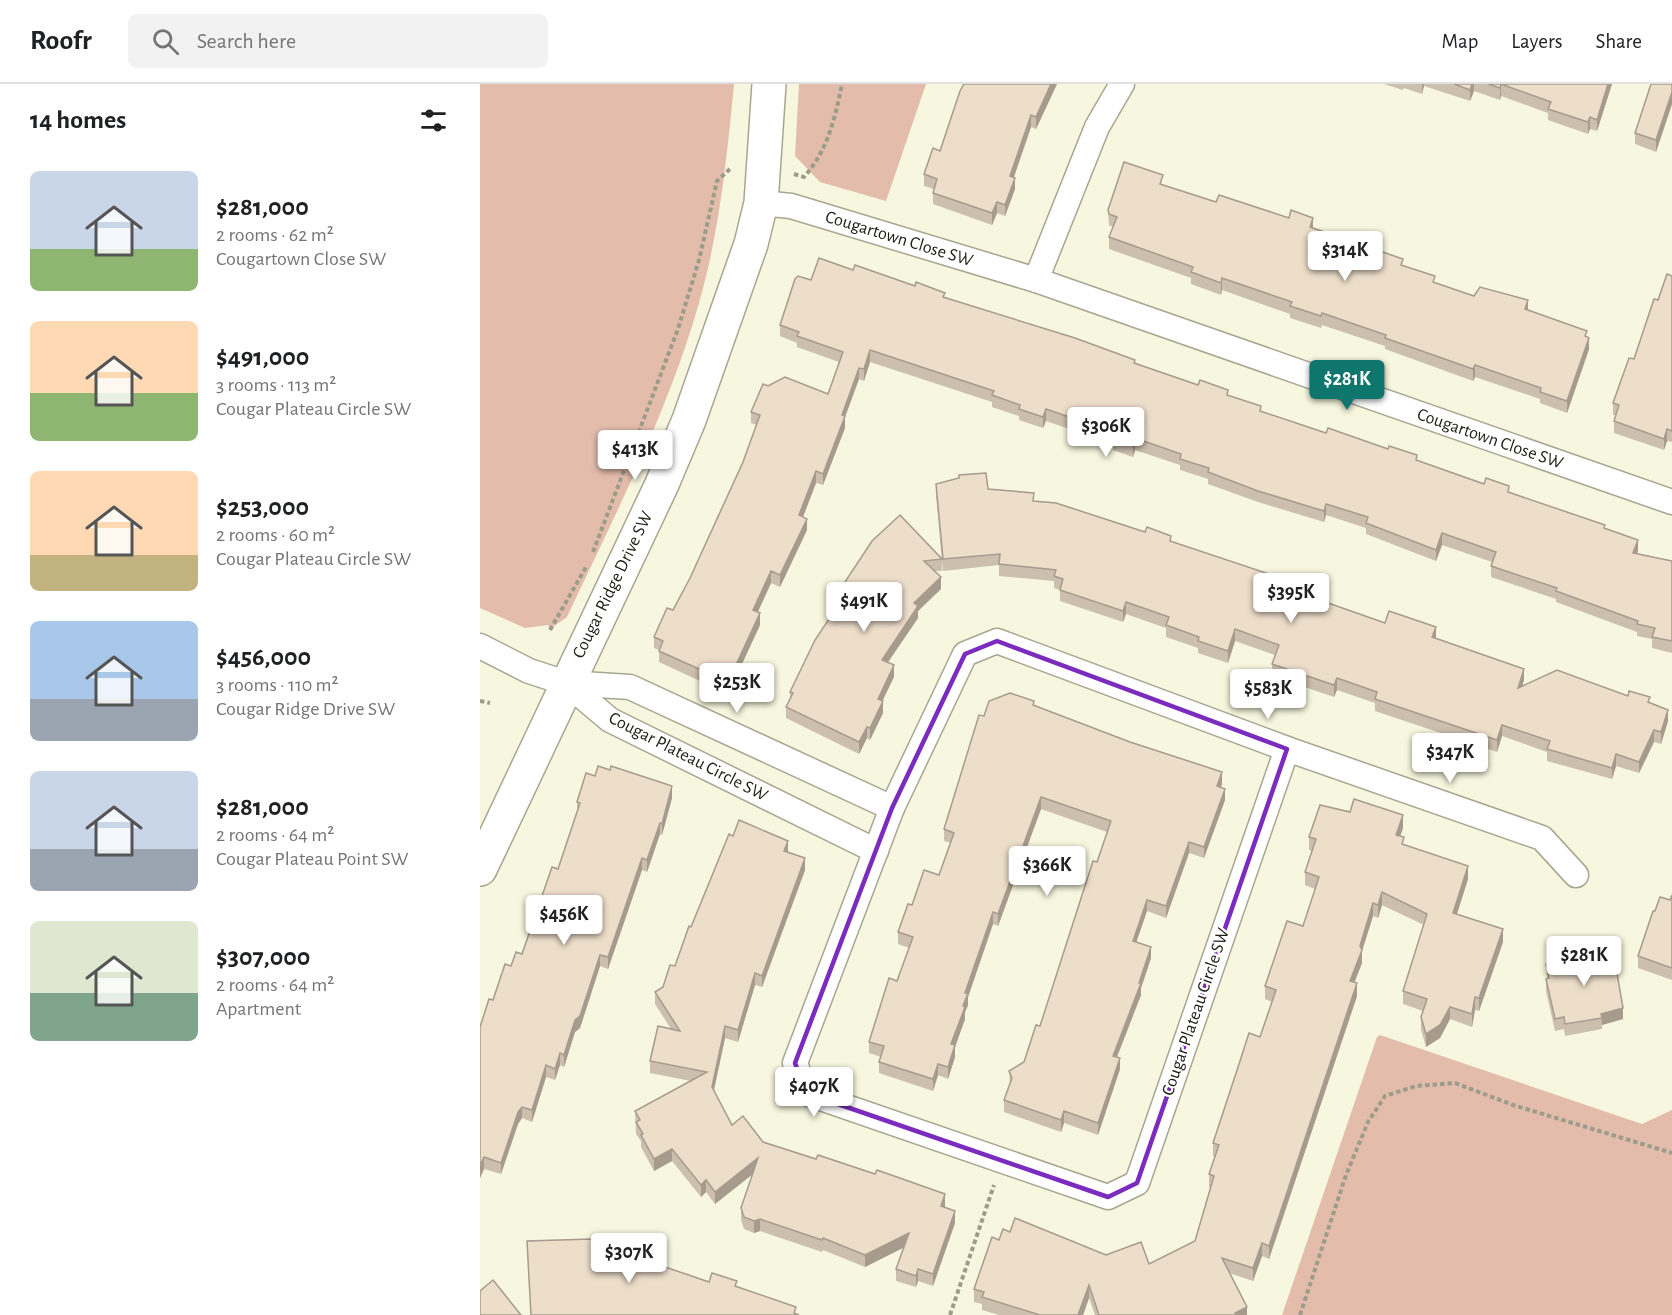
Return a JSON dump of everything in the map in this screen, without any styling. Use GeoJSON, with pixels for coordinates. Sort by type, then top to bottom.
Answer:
{"type":"FeatureCollection","features":[{"type":"Feature","properties":{"kind":"street","name":"Cougar Ridge Drive SW"},"geometry":{"type":"LineString","coordinates":[[480,868],[662,484],[689,420],[751,244],[761,203],[769,84]]}},
{"type":"Feature","properties":{"kind":"street"},"geometry":{"type":"LineString","coordinates":[[1036,280],[1097,127],[1122,84]]}},
{"type":"Feature","properties":{"kind":"street","name":"Cougartown Close SW"},"geometry":{"type":"LineString","coordinates":[[761,203],[791,206],[1036,280],[1672,502]]}},
{"type":"Feature","properties":{"kind":"street","name":"Cougar Plateau Circle SW"},"geometry":{"type":"LineString","coordinates":[[997,641],[1287,749],[1137,1183],[1108,1197],[806,1093],[795,1063],[892,808],[965,654],[997,641]]}},
{"type":"Feature","properties":{"kind":"street"},"geometry":{"type":"LineString","coordinates":[[480,646],[530,671],[566,683]]}},
{"type":"Feature","properties":{"kind":"street","name":"Cougar Plateau Circle SW"},"geometry":{"type":"LineString","coordinates":[[566,683],[630,687],[892,808]]}},
{"type":"Feature","properties":{"kind":"street","name":"Cougar Plateau Circle SW"},"geometry":{"type":"LineString","coordinates":[[566,683],[610,720],[876,851]]}},
{"type":"Feature","properties":{"kind":"street"},"geometry":{"type":"LineString","coordinates":[[1287,749],[1542,838],[1576,875]]}},
{"type":"Feature","properties":{"kind":"path"},"geometry":{"type":"LineString","coordinates":[[804,177],[817,163],[832,127],[842,84]]}},
{"type":"Feature","properties":{"kind":"path"},"geometry":{"type":"LineString","coordinates":[[550,630],[590,560],[678,329],[699,260],[717,181],[732,168],[734,156]]}},
{"type":"Feature","properties":{"kind":"path"},"geometry":{"type":"LineString","coordinates":[[480,701],[490,703]]}},
{"type":"Feature","properties":{"kind":"path"},"geometry":{"type":"LineString","coordinates":[[1300,1315],[1346,1175],[1368,1122],[1385,1096],[1416,1086],[1455,1083],[1513,1106],[1672,1153]]}},
{"type":"Feature","properties":{"kind":"path"},"geometry":{"type":"LineString","coordinates":[[950,1315],[1002,1161]]}},
{"type":"Feature","properties":{"kind":"highlighted area"},"geometry":{"type":"Polygon","coordinates":[[[997,641],[1287,749],[1137,1183],[1108,1197],[806,1093],[795,1063],[892,808],[965,654],[997,641]]]}},
{"type":"Feature","properties":{"kind":"shaded area"},"geometry":{"type":"Polygon","coordinates":[[[480,84],[734,84],[724,176],[713,245],[696,314],[681,359],[665,403],[627,489],[567,617],[550,629],[548,625],[525,628],[480,608],[480,84]]]}},
{"type":"Feature","properties":{"kind":"shaded area"},"geometry":{"type":"Polygon","coordinates":[[[799,84],[926,84],[886,201],[820,182],[795,156],[799,84]]]}},
{"type":"Feature","properties":{"kind":"shaded area"},"geometry":{"type":"Polygon","coordinates":[[[1380,1035],[1642,1124],[1672,1110],[1672,1315],[1282,1315],[1377,1037],[1380,1035]]]}},
{"type":"Feature","properties":{"kind":"building"},"geometry":{"type":"Polygon","coordinates":[[[964,84],[1051,84],[1036,117],[1031,115],[1010,176],[1015,178],[1005,205],[997,202],[992,213],[933,193],[937,179],[924,174],[933,148],[940,151],[964,84]]]}},
{"type":"Feature","properties":{"kind":"building"},"geometry":{"type":"Polygon","coordinates":[[[1454,84],[1472,84],[1470,90],[1454,84]]]}},
{"type":"Feature","properties":{"kind":"building"},"geometry":{"type":"Polygon","coordinates":[[[1488,84],[1501,84],[1500,88],[1488,84]]]}},
{"type":"Feature","properties":{"kind":"building"},"geometry":{"type":"Polygon","coordinates":[[[1501,84],[1608,84],[1597,120],[1590,117],[1588,122],[1548,109],[1551,102],[1501,84]]]}},
{"type":"Feature","properties":{"kind":"building"},"geometry":{"type":"Polygon","coordinates":[[[1651,84],[1672,84],[1672,92],[1656,140],[1635,133],[1651,84]]]}},
{"type":"Feature","properties":{"kind":"building"},"geometry":{"type":"Polygon","coordinates":[[[1124,162],[1163,175],[1160,184],[1216,202],[1219,195],[1289,218],[1291,210],[1313,218],[1310,227],[1403,259],[1401,265],[1435,276],[1433,282],[1474,296],[1480,287],[1528,300],[1525,309],[1587,331],[1585,336],[1589,338],[1567,401],[1540,392],[1541,388],[1475,365],[1473,369],[1385,338],[1386,335],[1322,313],[1321,316],[1290,306],[1292,302],[1222,278],[1221,283],[1191,272],[1193,267],[1109,237],[1117,217],[1109,214],[1108,210],[1124,162]]]}},
{"type":"Feature","properties":{"kind":"building"},"geometry":{"type":"Polygon","coordinates":[[[819,258],[853,270],[855,265],[915,286],[916,282],[945,293],[943,297],[1075,338],[1135,360],[1134,363],[1198,385],[1200,380],[1228,390],[1227,395],[1261,406],[1260,411],[1326,433],[1328,428],[1388,449],[1389,446],[1417,455],[1416,460],[1484,484],[1486,478],[1509,486],[1508,492],[1605,525],[1604,528],[1638,540],[1633,553],[1672,561],[1672,641],[1652,637],[1655,628],[1637,624],[1638,621],[1556,591],[1557,588],[1491,566],[1496,552],[1442,533],[1436,550],[1366,523],[1368,517],[1326,504],[1324,511],[1258,491],[1208,472],[1209,468],[1180,459],[1181,454],[1135,438],[1133,446],[1113,439],[1115,433],[1046,409],[1043,417],[1019,409],[1020,405],[992,395],[994,391],[870,350],[864,369],[859,368],[842,415],[845,416],[823,474],[816,471],[799,515],[807,519],[780,575],[771,571],[753,610],[760,613],[728,682],[659,651],[663,641],[654,637],[667,608],[673,610],[690,578],[743,462],[760,415],[751,412],[763,384],[768,386],[785,377],[828,394],[843,352],[797,336],[799,332],[780,325],[795,279],[798,276],[811,280],[819,258]]]}},
{"type":"Feature","properties":{"kind":"building"},"geometry":{"type":"Polygon","coordinates":[[[1667,274],[1672,276],[1672,431],[1667,429],[1664,439],[1614,421],[1619,405],[1613,403],[1629,358],[1634,359],[1654,299],[1658,300],[1667,274]]]}},
{"type":"Feature","properties":{"kind":"building"},"geometry":{"type":"Polygon","coordinates":[[[986,473],[988,489],[1034,493],[1033,501],[1056,503],[1145,532],[1147,527],[1171,536],[1170,541],[1317,590],[1314,598],[1385,623],[1389,611],[1436,627],[1432,637],[1524,669],[1518,688],[1557,670],[1628,696],[1629,691],[1650,697],[1648,702],[1668,710],[1661,732],[1654,730],[1639,762],[1616,754],[1612,768],[1547,749],[1550,741],[1502,725],[1497,740],[1375,699],[1377,692],[1337,678],[1334,685],[1272,664],[1279,645],[1235,629],[1228,651],[1198,641],[1199,637],[1166,625],[1169,617],[1126,602],[1123,611],[1060,590],[1063,579],[1054,576],[1056,570],[999,564],[1000,554],[943,559],[936,484],[959,478],[959,475],[986,473]]]}},
{"type":"Feature","properties":{"kind":"building"},"geometry":{"type":"Polygon","coordinates":[[[900,515],[942,559],[924,561],[941,577],[914,603],[918,606],[882,660],[894,665],[878,699],[883,701],[870,728],[867,727],[859,742],[786,707],[793,693],[790,692],[815,640],[847,592],[841,588],[872,541],[900,515]]]}},
{"type":"Feature","properties":{"kind":"building"},"geometry":{"type":"Polygon","coordinates":[[[1010,693],[1034,701],[1033,705],[1130,742],[1222,772],[1217,786],[1225,789],[1204,847],[1189,842],[1166,906],[1147,900],[1133,941],[1151,947],[1139,983],[1141,983],[1113,1056],[1120,1058],[1098,1123],[1064,1111],[1061,1120],[1004,1100],[1012,1078],[1009,1071],[1024,1062],[1036,1025],[1040,1026],[1093,861],[1097,862],[1111,821],[1041,797],[998,914],[993,912],[965,993],[968,993],[963,1006],[965,1007],[951,1044],[955,1045],[948,1067],[938,1064],[933,1079],[879,1062],[884,1046],[869,1042],[889,978],[897,981],[913,937],[898,932],[908,904],[912,905],[924,870],[939,875],[954,833],[944,829],[979,715],[984,716],[989,701],[1010,693]]]}},
{"type":"Feature","properties":{"kind":"building"},"geometry":{"type":"Polygon","coordinates":[[[598,766],[610,770],[611,766],[672,786],[662,824],[660,823],[647,860],[642,858],[608,957],[600,955],[580,1016],[575,1020],[564,1055],[560,1053],[555,1069],[546,1065],[532,1110],[522,1107],[518,1112],[501,1163],[484,1157],[480,1166],[480,1027],[489,999],[493,1000],[505,964],[511,966],[516,952],[522,954],[552,867],[558,869],[580,803],[577,802],[586,773],[595,776],[598,766]]]}},
{"type":"Feature","properties":{"kind":"building"},"geometry":{"type":"Polygon","coordinates":[[[1354,799],[1403,815],[1396,835],[1404,837],[1402,844],[1468,866],[1453,913],[1503,929],[1479,998],[1475,997],[1472,1014],[1450,1007],[1440,1025],[1426,1034],[1421,1017],[1427,999],[1403,991],[1427,914],[1382,892],[1378,905],[1373,903],[1360,946],[1362,950],[1350,981],[1357,983],[1269,1246],[1262,1243],[1253,1268],[1222,1258],[1247,1307],[1235,1313],[1236,1315],[1099,1315],[1089,1285],[1078,1315],[1040,1315],[982,1297],[984,1292],[974,1289],[992,1237],[999,1240],[1003,1229],[1010,1232],[1015,1218],[1106,1255],[1141,1242],[1149,1264],[1195,1241],[1214,1176],[1209,1174],[1219,1145],[1213,1143],[1249,1033],[1260,1037],[1276,990],[1265,986],[1287,921],[1303,926],[1319,877],[1305,872],[1316,839],[1309,837],[1320,805],[1350,812],[1354,799]]]}},
{"type":"Feature","properties":{"kind":"building"},"geometry":{"type":"Polygon","coordinates":[[[739,820],[788,841],[784,851],[805,858],[762,976],[755,973],[738,1030],[725,1026],[712,1087],[732,1125],[743,1116],[763,1142],[816,1159],[818,1155],[875,1174],[877,1170],[945,1194],[941,1206],[955,1211],[933,1274],[918,1269],[916,1276],[896,1269],[909,1233],[865,1255],[823,1238],[822,1240],[760,1219],[754,1221],[744,1217],[741,1208],[758,1158],[715,1192],[706,1180],[701,1185],[672,1149],[654,1159],[641,1135],[643,1134],[636,1122],[640,1120],[635,1111],[707,1072],[650,1061],[658,1026],[680,1031],[655,992],[663,987],[670,965],[675,966],[689,926],[691,927],[729,834],[733,836],[739,820]]]}},
{"type":"Feature","properties":{"kind":"building"},"geometry":{"type":"Polygon","coordinates":[[[1672,895],[1672,968],[1638,956],[1660,897],[1670,900],[1672,895]]]}},
{"type":"Feature","properties":{"kind":"building"},"geometry":{"type":"Polygon","coordinates":[[[1613,950],[1623,1008],[1601,1014],[1602,1018],[1565,1024],[1564,1017],[1555,1019],[1546,979],[1549,978],[1546,964],[1613,950]]]}},
{"type":"Feature","properties":{"kind":"building"},"geometry":{"type":"Polygon","coordinates":[[[592,1239],[640,1243],[639,1258],[709,1282],[712,1273],[737,1281],[735,1286],[796,1307],[794,1313],[799,1315],[531,1315],[527,1241],[592,1239]]]}},
{"type":"Feature","properties":{"kind":"building"},"geometry":{"type":"Polygon","coordinates":[[[493,1280],[521,1315],[480,1315],[480,1291],[493,1280]]]}}]}
